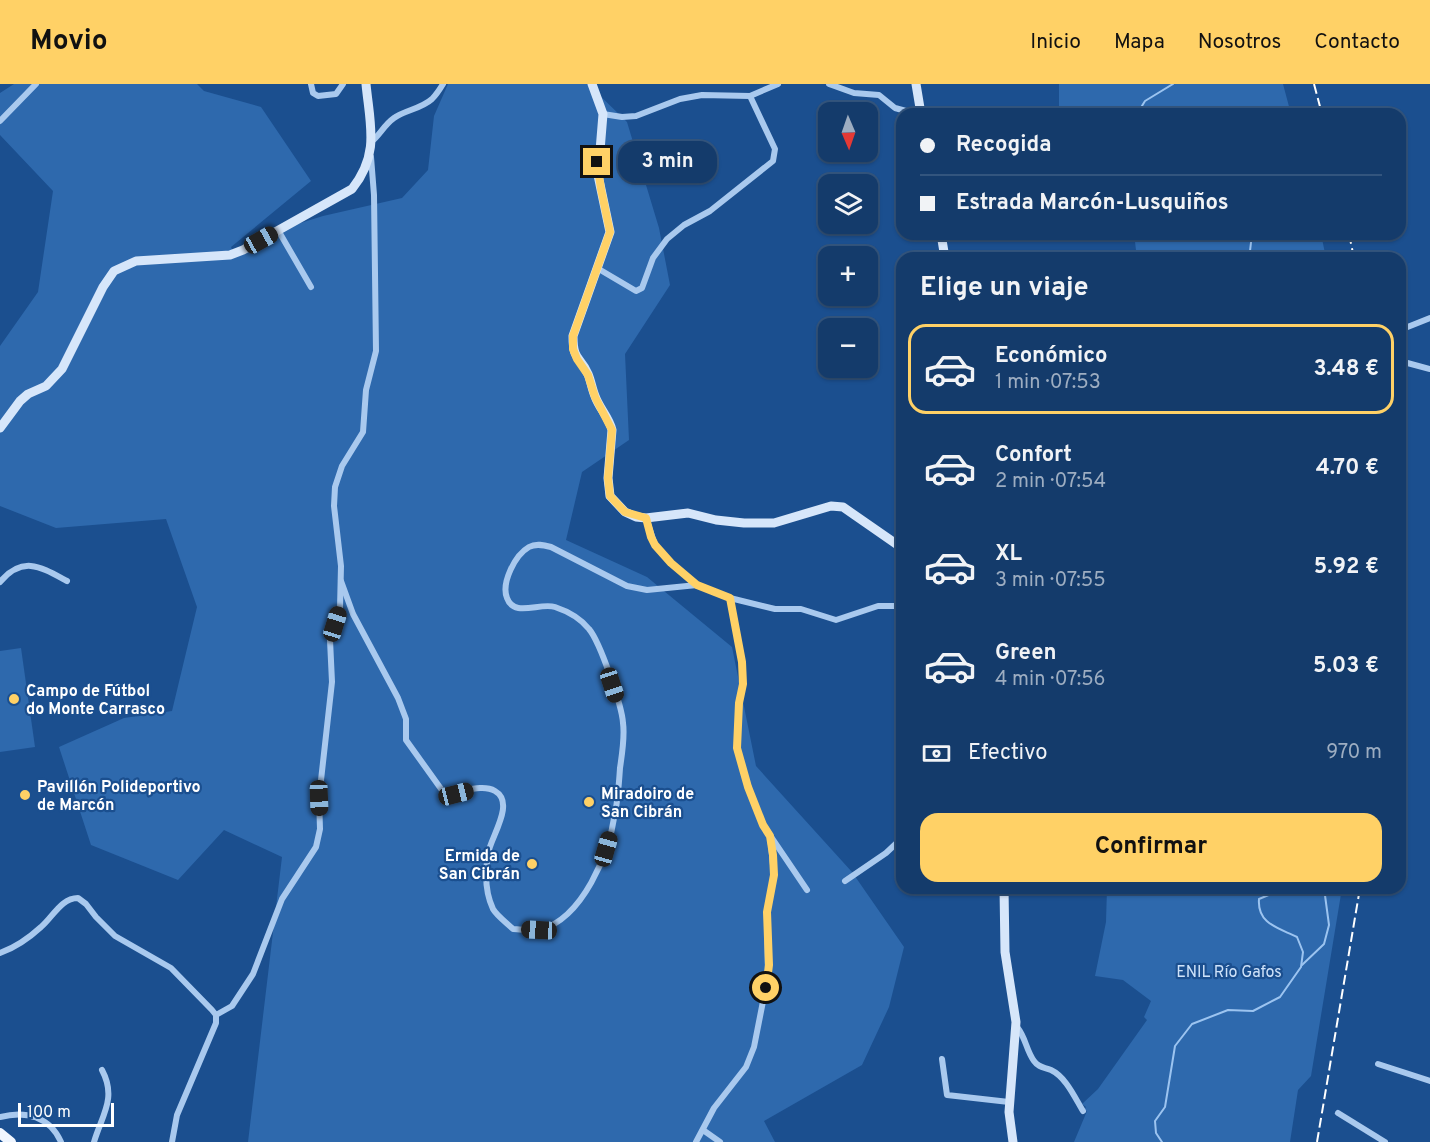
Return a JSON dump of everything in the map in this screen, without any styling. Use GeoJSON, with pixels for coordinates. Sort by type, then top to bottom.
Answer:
{"type":"FeatureCollection","features":[{"type":"Feature","properties":{"kind":"main road"},"geometry":{"type":"LineString","coordinates":[[0,1133],[11,1142]]}},
{"type":"Feature","properties":{"kind":"street"},"geometry":{"type":"LineString","coordinates":[[0,121],[36,84]]}},
{"type":"Feature","properties":{"kind":"street"},"geometry":{"type":"LineString","coordinates":[[311,84],[313,93],[318,96],[336,94],[343,84]]}},
{"type":"Feature","properties":{"kind":"street"},"geometry":{"type":"LineString","coordinates":[[216,1015],[232,1006],[253,974],[282,899],[316,847],[320,829],[319,798],[332,682],[330,640],[340,608],[341,566],[334,506],[335,487],[342,466],[363,432],[366,390],[376,351],[374,195],[366,84]]}},
{"type":"Feature","properties":{"kind":"street"},"geometry":{"type":"LineString","coordinates":[[371,142],[391,120],[432,99],[443,84]]}},
{"type":"Feature","properties":{"kind":"street"},"geometry":{"type":"LineString","coordinates":[[592,84],[603,114],[598,174],[610,232],[573,336],[573,349],[588,375],[595,397],[612,430],[608,478],[610,496],[625,512],[646,518],[688,513],[744,523],[774,523],[831,506],[843,507],[896,544]]}},
{"type":"Feature","properties":{"kind":"street"},"geometry":{"type":"LineString","coordinates":[[603,114],[622,117],[636,116],[691,96],[750,96],[778,84]]}},
{"type":"Feature","properties":{"kind":"street"},"geometry":{"type":"LineString","coordinates":[[829,84],[854,93],[879,95],[896,108]]}},
{"type":"Feature","properties":{"kind":"street"},"geometry":{"type":"LineString","coordinates":[[916,84],[919,108]]}},
{"type":"Feature","properties":{"kind":"street"},"geometry":{"type":"LineString","coordinates":[[597,268],[629,288],[636,291],[642,288],[653,258],[667,239],[684,225],[710,211],[773,161],[776,149],[750,96]]}},
{"type":"Feature","properties":{"kind":"street"},"geometry":{"type":"LineString","coordinates":[[0,428],[20,401],[28,394],[46,386],[63,369],[103,287],[114,271],[136,261],[231,255],[243,250],[352,189],[363,175],[371,153]]}},
{"type":"Feature","properties":{"kind":"street"},"geometry":{"type":"LineString","coordinates":[[278,231],[311,287]]}},
{"type":"Feature","properties":{"kind":"street"},"geometry":{"type":"LineString","coordinates":[[1406,328],[1430,318]]}},
{"type":"Feature","properties":{"kind":"street"},"geometry":{"type":"LineString","coordinates":[[1406,363],[1430,369]]}},
{"type":"Feature","properties":{"kind":"street"},"geometry":{"type":"LineString","coordinates":[[646,518],[655,545],[671,563],[697,585],[730,598],[775,609],[801,609],[836,620],[878,606],[896,606]]}},
{"type":"Feature","properties":{"kind":"street"},"geometry":{"type":"LineString","coordinates":[[341,581],[353,614],[398,698],[406,719],[406,740],[435,782],[444,793],[456,794],[488,788],[496,791],[502,800],[503,811],[499,826],[488,850],[486,885],[494,910],[513,929],[539,930],[566,917],[589,887],[606,849],[615,815],[623,723],[599,646],[589,629],[573,615],[554,606],[541,605],[522,609],[513,607],[507,600],[504,589],[508,574],[519,556],[529,547],[539,544],[551,547],[627,586],[647,590],[697,585]]}},
{"type":"Feature","properties":{"kind":"street"},"geometry":{"type":"LineString","coordinates":[[0,582],[14,568],[31,565],[66,581]]}},
{"type":"Feature","properties":{"kind":"street"},"geometry":{"type":"LineString","coordinates":[[730,598],[742,662],[743,684],[739,703],[737,748],[748,787],[763,825],[807,890]]}},
{"type":"Feature","properties":{"kind":"street"},"geometry":{"type":"LineString","coordinates":[[696,1142],[714,1108],[746,1067],[754,1047],[768,976],[767,912],[774,875],[770,836]]}},
{"type":"Feature","properties":{"kind":"street"},"geometry":{"type":"LineString","coordinates":[[845,881],[896,844]]}},
{"type":"Feature","properties":{"kind":"street"},"geometry":{"type":"LineString","coordinates":[[1004,894],[1005,952],[1015,1003],[1017,1027],[1009,1102],[1012,1142]]}},
{"type":"Feature","properties":{"kind":"street"},"geometry":{"type":"LineString","coordinates":[[0,953],[27,938],[69,900],[78,898],[87,904],[115,936],[171,968],[216,1015],[212,1034],[177,1114],[172,1142]]}},
{"type":"Feature","properties":{"kind":"street"},"geometry":{"type":"LineString","coordinates":[[1017,1027],[1023,1035],[1034,1062],[1041,1068],[1051,1070],[1064,1081],[1083,1111]]}},
{"type":"Feature","properties":{"kind":"street"},"geometry":{"type":"LineString","coordinates":[[942,1059],[947,1095],[1009,1102]]}},
{"type":"Feature","properties":{"kind":"street"},"geometry":{"type":"LineString","coordinates":[[1378,1064],[1430,1081]]}},
{"type":"Feature","properties":{"kind":"street"},"geometry":{"type":"LineString","coordinates":[[93,1142],[109,1097],[108,1082],[102,1070]]}},
{"type":"Feature","properties":{"kind":"street"},"geometry":{"type":"LineString","coordinates":[[1338,1113],[1385,1142]]}},
{"type":"Feature","properties":{"kind":"street"},"geometry":{"type":"LineString","coordinates":[[0,1117],[21,1116],[42,1120],[56,1131],[61,1142]]}},
{"type":"Feature","properties":{"kind":"street"},"geometry":{"type":"LineString","coordinates":[[703,1130],[720,1142]]}},
{"type":"Feature","properties":{"kind":"green space"},"geometry":{"type":"Polygon","coordinates":[[[14,84],[197,84],[204,91],[261,107],[311,181],[231,247],[235,257],[278,230],[323,216],[402,198],[428,170],[434,116],[448,84],[588,84],[627,122],[659,228],[670,285],[625,354],[629,440],[582,472],[566,540],[647,577],[732,647],[756,766],[852,872],[904,947],[889,1007],[862,1065],[764,1121],[775,1142],[248,1142],[282,857],[224,830],[178,880],[91,845],[59,747],[124,718],[172,711],[197,607],[166,519],[56,528],[0,506],[0,346],[38,292],[53,191],[0,135],[0,93],[14,84]]]}},
{"type":"Feature","properties":{"kind":"green space"},"geometry":{"type":"Polygon","coordinates":[[[1059,84],[1283,84],[1289,108],[1059,108],[1059,84]]]}},
{"type":"Feature","properties":{"kind":"green space"},"geometry":{"type":"Polygon","coordinates":[[[1135,240],[1322,240],[1325,252],[1136,252],[1135,240]]]}},
{"type":"Feature","properties":{"kind":"green space","name":"Campo de Fútbol do Monte Carrasco"},"geometry":{"type":"Polygon","coordinates":[[[21,648],[35,747],[0,752],[0,651],[21,648]]]}},
{"type":"Feature","properties":{"kind":"green space","name":"ENIL Río Gafos"},"geometry":{"type":"Polygon","coordinates":[[[1107,894],[1341,894],[1311,1076],[1298,1090],[1290,1142],[1074,1142],[1087,1111],[1083,1111],[1086,1107],[1082,1104],[1098,1089],[1147,1020],[1144,1017],[1151,1001],[1123,980],[1095,976],[1106,922],[1107,894]]]}},
{"type":"Feature","properties":{"kind":"waterway"},"geometry":{"type":"LineString","coordinates":[[1141,108],[1145,101],[1173,84]]}},
{"type":"Feature","properties":{"kind":"waterway"},"geometry":{"type":"LineString","coordinates":[[1250,252],[1251,240]]}},
{"type":"Feature","properties":{"kind":"waterway"},"geometry":{"type":"LineString","coordinates":[[1162,1142],[1156,1133],[1155,1121],[1165,1107],[1175,1046],[1192,1024],[1228,1010],[1253,1011],[1280,997],[1301,967],[1303,952],[1297,937],[1270,924],[1265,920],[1259,907],[1259,899],[1271,894]]}},
{"type":"Feature","properties":{"kind":"waterway"},"geometry":{"type":"LineString","coordinates":[[1302,965],[1324,944],[1329,925],[1325,894]]}},
{"type":"Feature","properties":{"kind":"railway"},"geometry":{"type":"LineString","coordinates":[[1314,84],[1320,108]]}},
{"type":"Feature","properties":{"kind":"railway"},"geometry":{"type":"LineString","coordinates":[[1350,240],[1353,252]]}},
{"type":"Feature","properties":{"kind":"railway"},"geometry":{"type":"LineString","coordinates":[[1317,1142],[1359,894]]}},
{"type":"Feature","properties":{"kind":"place","name":"Campo de Fútbol do Monte Carrasco"},"geometry":{"type":"Point","coordinates":[14,699]}},
{"type":"Feature","properties":{"kind":"place","name":"Pavillón Polideportivo de Marcón"},"geometry":{"type":"Point","coordinates":[25,795]}},
{"type":"Feature","properties":{"kind":"place","name":"Miradoiro de San Cibrán"},"geometry":{"type":"Point","coordinates":[589,802]}},
{"type":"Feature","properties":{"kind":"place","name":"Ermida de San Cibrán"},"geometry":{"type":"Point","coordinates":[532,864]}},
{"type":"Feature","properties":{"kind":"route"},"geometry":{"type":"LineString","coordinates":[[597,162],[610,232],[573,336],[573,349],[577,359],[585,368],[595,397],[610,422],[613,437],[608,463],[610,496],[625,512],[646,518],[655,545],[671,563],[697,585],[730,598],[742,662],[743,684],[739,703],[737,748],[748,787],[763,825],[770,836],[773,855],[774,875],[767,912],[769,965],[766,988]]}}]}
